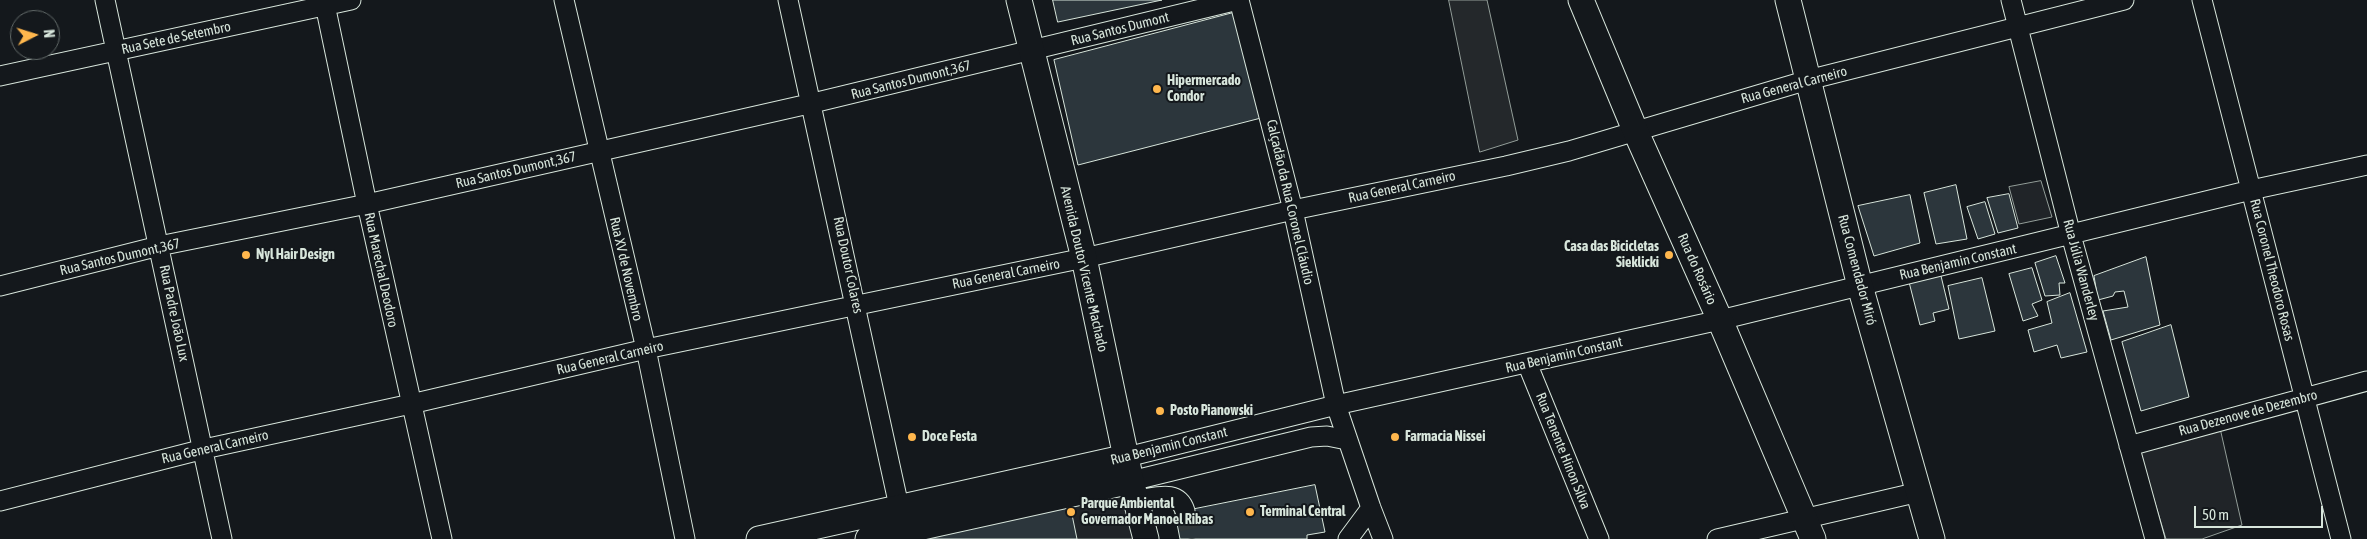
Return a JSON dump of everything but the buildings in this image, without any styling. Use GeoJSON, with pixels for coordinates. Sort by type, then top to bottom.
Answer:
{"type":"FeatureCollection","features":[{"type":"Feature","properties":{"kind":"main road","name":"Avenida Doutor Vicente Machado"},"geometry":{"type":"LineString","coordinates":[[1019,0],[1084,258],[1126,456],[1146,539]]}},
{"type":"Feature","properties":{"kind":"main road","name":"Rua do Rosário"},"geometry":{"type":"LineString","coordinates":[[1581,0],[1635,130],[1720,320],[1809,528]]}},
{"type":"Feature","properties":{"kind":"main road","name":"Rua Comendador Miró"},"geometry":{"type":"LineString","coordinates":[[1788,0],[1860,286],[1932,539]]}},
{"type":"Feature","properties":{"kind":"main road","name":"Rua Benjamin Constant"},"geometry":{"type":"LineString","coordinates":[[868,539],[902,519],[1126,456]]}},
{"type":"Feature","properties":{"kind":"main road","name":"Rua Benjamin Constant"},"geometry":{"type":"LineString","coordinates":[[759,539],[1134,490]]}},
{"type":"Feature","properties":{"kind":"street","name":"Rua Padre João Lux"},"geometry":{"type":"LineString","coordinates":[[105,0],[204,449],[222,539]]}},
{"type":"Feature","properties":{"kind":"street","name":"Rua Sete de Setembro"},"geometry":{"type":"LineString","coordinates":[[0,76],[325,3],[351,0]]}},
{"type":"Feature","properties":{"kind":"street","name":"Rua XV de Novembro"},"geometry":{"type":"LineString","coordinates":[[564,0],[646,349],[685,539]]}},
{"type":"Feature","properties":{"kind":"street","name":"Rua Doutor Colares"},"geometry":{"type":"LineString","coordinates":[[788,0],[813,103],[902,519]]}},
{"type":"Feature","properties":{"kind":"street","name":"Rua Santos Dumont"},"geometry":{"type":"LineString","coordinates":[[1031,50],[1239,0]]}},
{"type":"Feature","properties":{"kind":"street","name":"Calçadão da Rua Coronel Cláudio"},"geometry":{"type":"LineString","coordinates":[[1239,0],[1294,210],[1336,405],[1371,508],[1384,539]]}},
{"type":"Feature","properties":{"kind":"street","name":"Rua Júlia Wanderley"},"geometry":{"type":"LineString","coordinates":[[2011,0],[2071,235],[2154,539]]}},
{"type":"Feature","properties":{"kind":"street","name":"Rua General Carneiro"},"geometry":{"type":"LineString","coordinates":[[0,500],[204,449],[411,404],[646,349],[1084,258],[1294,210],[1506,166],[1569,151],[1808,80],[2124,0]]}},
{"type":"Feature","properties":{"kind":"street","name":"Rua Coronel Theodoro Rosas"},"geometry":{"type":"LineString","coordinates":[[2202,0],[2341,539]]}},
{"type":"Feature","properties":{"kind":"street","name":"Rua Marechal Deodoro"},"geometry":{"type":"LineString","coordinates":[[325,3],[367,204],[442,539]]}},
{"type":"Feature","properties":{"kind":"street","name":"Rua Santos Dumont,367"},"geometry":{"type":"LineString","coordinates":[[0,286],[159,246],[367,204],[813,103],[1031,50]]}},
{"type":"Feature","properties":{"kind":"street","name":"Rua Benjamin Constant"},"geometry":{"type":"LineString","coordinates":[[1126,456],[1336,405],[1720,320],[2251,190],[2367,165]]}},
{"type":"Feature","properties":{"kind":"street","name":"Rua Tenente Hinon Silva"},"geometry":{"type":"LineString","coordinates":[[1527,363],[1599,539]]}},
{"type":"Feature","properties":{"kind":"street","name":"Rua Dezenove de Dezembro"},"geometry":{"type":"LineString","coordinates":[[2129,446],[2367,381]]}},
{"type":"Feature","properties":{"kind":"street","name":"Rua Benjamin Constant"},"geometry":{"type":"LineString","coordinates":[[1134,490],[1302,438],[1327,436],[1347,440]]}},
{"type":"Feature","properties":{"kind":"street"},"geometry":{"type":"LineString","coordinates":[[1134,490],[1178,498],[1182,502],[1185,511]]}},
{"type":"Feature","properties":{"kind":"street"},"geometry":{"type":"LineString","coordinates":[[1718,539],[1809,528],[1919,492]]}},
{"type":"Feature","properties":{"kind":"street"},"geometry":{"type":"LineString","coordinates":[[1348,539],[1371,508]]}},
{"type":"Feature","properties":{"kind":"shaded area"},"geometry":{"type":"Polygon","coordinates":[[[1449,0],[1487,0],[1518,140],[1480,152],[1449,0]]]}},
{"type":"Feature","properties":{"kind":"shaded area"},"geometry":{"type":"Polygon","coordinates":[[[2041,181],[2052,217],[2019,224],[2009,187],[2041,181]]]}},
{"type":"Feature","properties":{"kind":"shaded area"},"geometry":{"type":"Polygon","coordinates":[[[2220,428],[2242,525],[2202,539],[2166,539],[2139,450],[2220,428]]]}},
{"type":"Feature","properties":{"kind":"shaded area","name":"Parque Ambiental Governador Manoel Ribas"},"geometry":{"type":"Polygon","coordinates":[[[1123,492],[1136,539],[880,539],[1123,492]]]}},
{"type":"Feature","properties":{"kind":"tunnel"},"geometry":{"type":"LineString","coordinates":[[1185,511],[1191,539]]}},
{"type":"Feature","properties":{"kind":"place","name":"Hipermercado Condor"},"geometry":{"type":"Point","coordinates":[1157,89]}},
{"type":"Feature","properties":{"kind":"place","name":"Nyl Hair Design"},"geometry":{"type":"Point","coordinates":[246,255]}},
{"type":"Feature","properties":{"kind":"place","name":"Casa das Bicicletas Sieklicki"},"geometry":{"type":"Point","coordinates":[1669,255]}},
{"type":"Feature","properties":{"kind":"place","name":"Posto Pianowski"},"geometry":{"type":"Point","coordinates":[1160,411]}},
{"type":"Feature","properties":{"kind":"place","name":"Doce Festa"},"geometry":{"type":"Point","coordinates":[912,437]}},
{"type":"Feature","properties":{"kind":"place","name":"Farmacia Nissei"},"geometry":{"type":"Point","coordinates":[1395,437]}},
{"type":"Feature","properties":{"kind":"place","name":"Parque Ambiental Governador Manoel Ribas"},"geometry":{"type":"Point","coordinates":[1071,512]}},
{"type":"Feature","properties":{"kind":"place","name":"Terminal Central"},"geometry":{"type":"Point","coordinates":[1250,512]}}]}
